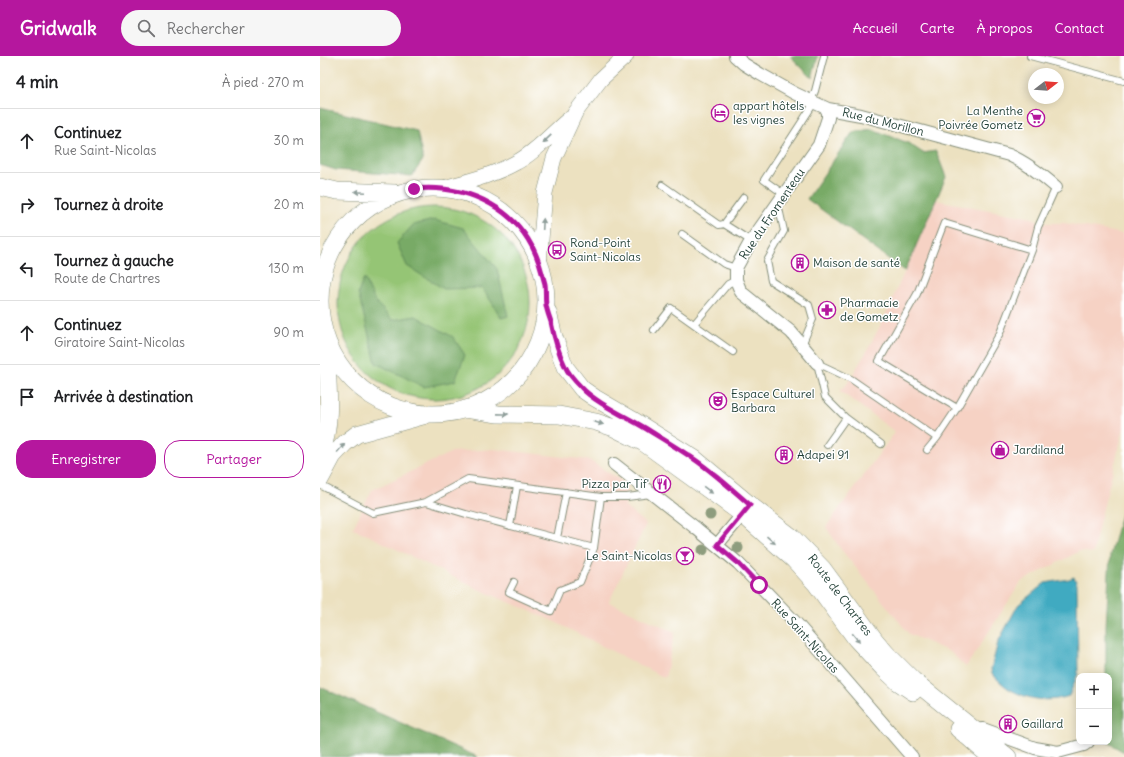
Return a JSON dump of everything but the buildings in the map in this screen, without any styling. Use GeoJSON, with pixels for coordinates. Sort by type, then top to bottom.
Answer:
{"type":"FeatureCollection","features":[{"type":"Feature","properties":{"kind":"main road"},"geometry":{"type":"LineString","coordinates":[[320,187],[337,191],[399,193]]}},
{"type":"Feature","properties":{"kind":"main road"},"geometry":{"type":"LineString","coordinates":[[320,457],[326,435],[328,416],[325,334],[320,303],[321,286],[324,271],[330,256],[346,229],[370,207],[384,199],[414,189],[444,188],[460,191],[490,203],[503,212],[525,235],[533,249],[539,263],[544,284],[546,304],[544,320],[535,350],[517,376],[506,387],[479,404],[465,409],[432,414],[357,434],[345,443],[333,456],[320,480]]}},
{"type":"Feature","properties":{"kind":"main road","name":"Route de Chartres"},"geometry":{"type":"LineString","coordinates":[[546,304],[554,337],[565,366],[582,389],[695,459],[746,510],[812,580],[856,639],[883,668],[972,733],[1008,757]]}},
{"type":"Feature","properties":{"kind":"main road"},"geometry":{"type":"LineString","coordinates":[[325,334],[338,362],[359,386],[372,396],[408,411],[432,414]]}},
{"type":"Feature","properties":{"kind":"main road","name":"Route de Chartres"},"geometry":{"type":"LineString","coordinates":[[465,409],[498,414],[560,415],[596,422],[614,428],[644,443],[746,510]]}},
{"type":"Feature","properties":{"kind":"main road","name":"Route de Chartres"},"geometry":{"type":"LineString","coordinates":[[972,733],[978,748],[991,757]]}},
{"type":"Feature","properties":{"kind":"street"},"geometry":{"type":"LineString","coordinates":[[444,188],[495,173],[518,162],[540,145],[575,113],[601,79],[626,56]]}},
{"type":"Feature","properties":{"kind":"street","name":"Rue du Morillon"},"geometry":{"type":"LineString","coordinates":[[735,56],[744,64],[760,74],[828,109],[861,115],[1009,155],[1023,161],[1056,187]]}},
{"type":"Feature","properties":{"kind":"street","name":"Rue du Fromenteau"},"geometry":{"type":"LineString","coordinates":[[736,274],[751,241],[819,145],[828,118],[828,109]]}},
{"type":"Feature","properties":{"kind":"street"},"geometry":{"type":"LineString","coordinates":[[539,263],[545,193],[554,158],[575,113]]}},
{"type":"Feature","properties":{"kind":"street"},"geometry":{"type":"LineString","coordinates":[[736,274],[741,292],[791,332],[817,363]]}},
{"type":"Feature","properties":{"kind":"street","name":"Rue Saint-Nicolas"},"geometry":{"type":"LineString","coordinates":[[614,464],[738,563],[796,623],[912,757]]}},
{"type":"Feature","properties":{"kind":"street"},"geometry":{"type":"LineString","coordinates":[[717,545],[746,510]]}},
{"type":"Feature","properties":{"kind":"street"},"geometry":{"type":"LineString","coordinates":[[972,733],[983,729],[1035,748],[1058,752],[1084,745]]}},
{"type":"Feature","properties":{"kind":"lane"},"geometry":{"type":"LineString","coordinates":[[802,345],[813,319],[809,305],[771,281],[767,261],[784,231],[781,199],[764,180],[812,102],[824,56]]}},
{"type":"Feature","properties":{"kind":"lane"},"geometry":{"type":"LineString","coordinates":[[1030,56],[1124,80]]}},
{"type":"Feature","properties":{"kind":"lane"},"geometry":{"type":"LineString","coordinates":[[662,186],[719,225],[724,224],[751,241]]}},
{"type":"Feature","properties":{"kind":"lane"},"geometry":{"type":"LineString","coordinates":[[927,450],[957,408],[1000,332],[1032,250],[1038,227],[1056,187]]}},
{"type":"Feature","properties":{"kind":"lane"},"geometry":{"type":"LineString","coordinates":[[724,224],[744,197]]}},
{"type":"Feature","properties":{"kind":"lane"},"geometry":{"type":"LineString","coordinates":[[957,408],[879,361],[917,294],[944,223],[1032,250]]}},
{"type":"Feature","properties":{"kind":"lane"},"geometry":{"type":"LineString","coordinates":[[682,234],[736,274],[694,324]]}},
{"type":"Feature","properties":{"kind":"lane"},"geometry":{"type":"LineString","coordinates":[[654,330],[671,308],[733,352]]}},
{"type":"Feature","properties":{"kind":"lane"},"geometry":{"type":"LineString","coordinates":[[817,363],[851,379],[937,438]]}},
{"type":"Feature","properties":{"kind":"lane"},"geometry":{"type":"LineString","coordinates":[[817,363],[825,397],[846,418],[882,444]]}},
{"type":"Feature","properties":{"kind":"lane"},"geometry":{"type":"LineString","coordinates":[[827,445],[846,418]]}},
{"type":"Feature","properties":{"kind":"lane"},"geometry":{"type":"LineString","coordinates":[[320,485],[373,513],[426,502],[468,479],[601,497],[627,497],[651,494]]}},
{"type":"Feature","properties":{"kind":"lane"},"geometry":{"type":"LineString","coordinates":[[510,526],[517,486]]}},
{"type":"Feature","properties":{"kind":"lane"},"geometry":{"type":"LineString","coordinates":[[557,538],[566,492]]}},
{"type":"Feature","properties":{"kind":"lane"},"geometry":{"type":"LineString","coordinates":[[514,582],[509,592],[551,611],[560,590],[580,582],[594,548],[601,497]]}},
{"type":"Feature","properties":{"kind":"lane"},"geometry":{"type":"LineString","coordinates":[[426,502],[594,548]]}},
{"type":"Feature","properties":{"kind":"shaded area","name":"Jardiland"},"geometry":{"type":"Polygon","coordinates":[[[935,200],[1033,218],[1040,222],[1064,223],[1124,234],[1124,428],[1093,553],[1080,551],[1021,582],[966,667],[950,652],[909,634],[840,548],[826,527],[895,432],[840,391],[847,384],[882,322],[935,200]]]}},
{"type":"Feature","properties":{"kind":"shaded area"},"geometry":{"type":"Polygon","coordinates":[[[494,449],[589,460],[628,485],[625,507],[646,524],[609,602],[675,632],[665,678],[553,621],[478,589],[353,528],[372,490],[452,452],[494,449]]]}},
{"type":"Feature","properties":{"kind":"green space"},"geometry":{"type":"Polygon","coordinates":[[[818,56],[812,78],[791,57],[818,56]]]}},
{"type":"Feature","properties":{"kind":"green space"},"geometry":{"type":"Polygon","coordinates":[[[320,108],[417,131],[423,160],[412,176],[336,170],[320,165],[320,108]]]}},
{"type":"Feature","properties":{"kind":"green space"},"geometry":{"type":"Polygon","coordinates":[[[872,129],[908,143],[923,153],[936,151],[946,177],[905,271],[807,199],[853,132],[872,129]]]}},
{"type":"Feature","properties":{"kind":"green space"},"geometry":{"type":"Polygon","coordinates":[[[434,207],[453,209],[471,214],[487,223],[502,235],[514,250],[523,266],[528,284],[530,303],[528,322],[523,340],[514,356],[502,371],[487,383],[471,392],[453,397],[434,399],[415,397],[397,392],[381,383],[366,371],[354,356],[345,340],[340,322],[338,303],[340,284],[345,266],[354,250],[366,235],[381,223],[397,214],[415,209],[434,207]]]}},
{"type":"Feature","properties":{"kind":"green space"},"geometry":{"type":"Polygon","coordinates":[[[434,220],[463,228],[497,269],[508,316],[501,318],[482,288],[444,289],[407,266],[397,243],[413,225],[434,220]]]}},
{"type":"Feature","properties":{"kind":"green space"},"geometry":{"type":"Polygon","coordinates":[[[364,278],[375,301],[392,320],[416,316],[453,337],[465,355],[455,381],[424,387],[376,363],[358,293],[364,278]]]}},
{"type":"Feature","properties":{"kind":"green space"},"geometry":{"type":"Polygon","coordinates":[[[1124,507],[1124,752],[1112,745],[1112,673],[1106,673],[1106,626],[1110,555],[1124,507]]]}},
{"type":"Feature","properties":{"kind":"green space"},"geometry":{"type":"Polygon","coordinates":[[[320,687],[478,757],[320,757],[320,687]]]}},
{"type":"Feature","properties":{"kind":"water"},"geometry":{"type":"Polygon","coordinates":[[[1074,577],[1077,584],[1078,673],[1076,673],[1076,679],[1069,696],[1046,700],[1031,698],[1016,693],[1002,684],[992,674],[991,669],[998,642],[1018,605],[1045,583],[1074,577]]]}},
{"type":"Feature","properties":{"kind":"place","name":"appart hôtels les vignes"},"geometry":{"type":"Point","coordinates":[720,113]}},
{"type":"Feature","properties":{"kind":"place","name":"La Menthe Poivrée Gometz"},"geometry":{"type":"Point","coordinates":[1036,118]}},
{"type":"Feature","properties":{"kind":"place","name":"Rond-Point Saint-Nicolas"},"geometry":{"type":"Point","coordinates":[557,250]}},
{"type":"Feature","properties":{"kind":"place","name":"Maison de santé"},"geometry":{"type":"Point","coordinates":[800,263]}},
{"type":"Feature","properties":{"kind":"place","name":"Pharmacie de Gometz"},"geometry":{"type":"Point","coordinates":[827,310]}},
{"type":"Feature","properties":{"kind":"place","name":"Espace Culturel Barbara"},"geometry":{"type":"Point","coordinates":[718,401]}},
{"type":"Feature","properties":{"kind":"place","name":"Jardiland"},"geometry":{"type":"Point","coordinates":[1000,450]}},
{"type":"Feature","properties":{"kind":"place","name":"Adapei 91"},"geometry":{"type":"Point","coordinates":[784,455]}},
{"type":"Feature","properties":{"kind":"place","name":"Pizza par Tif'"},"geometry":{"type":"Point","coordinates":[662,484]}},
{"type":"Feature","properties":{"kind":"place","name":"Le Saint-Nicolas"},"geometry":{"type":"Point","coordinates":[685,556]}},
{"type":"Feature","properties":{"kind":"place","name":"Gaillard"},"geometry":{"type":"Point","coordinates":[1008,724]}},
{"type":"Feature","properties":{"kind":"route"},"geometry":{"type":"LineString","coordinates":[[414,189],[444,188],[475,196],[490,203],[503,212],[525,235],[539,263],[544,284],[546,304],[554,337],[565,366],[582,389],[695,459],[750,505],[717,545],[738,563],[759,585]]}}]}
